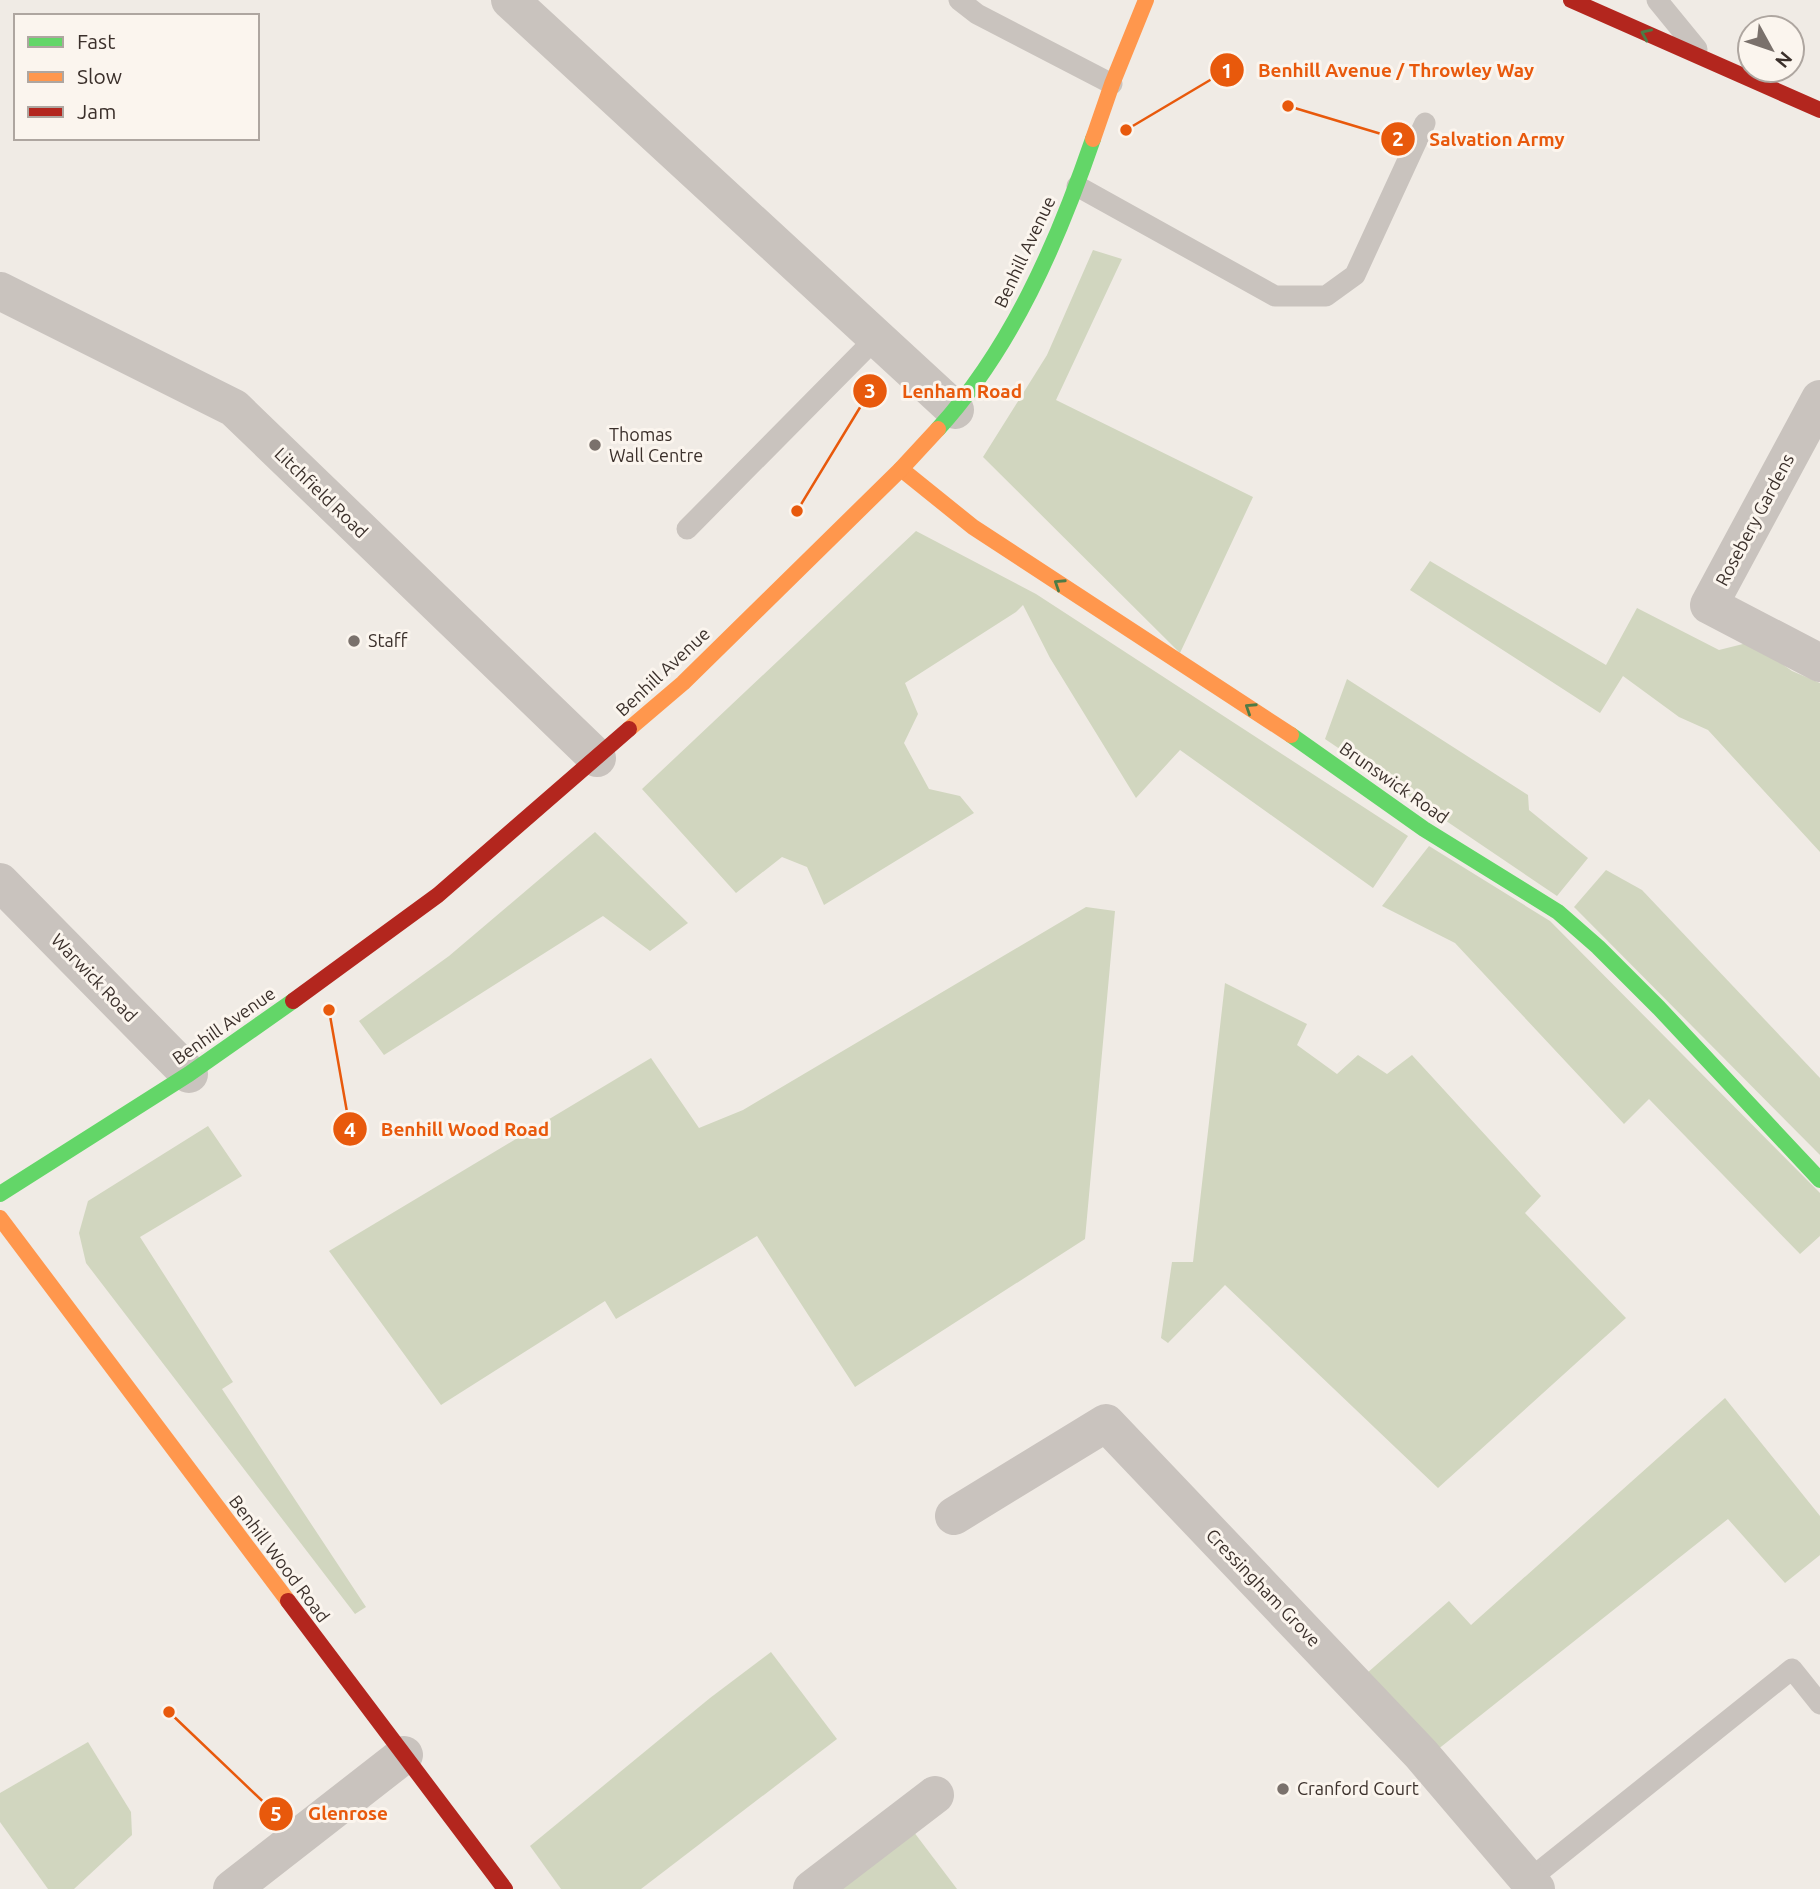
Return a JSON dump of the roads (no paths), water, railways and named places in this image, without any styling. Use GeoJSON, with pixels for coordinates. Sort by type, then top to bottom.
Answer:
{"type":"FeatureCollection","features":[{"type":"Feature","properties":{"kind":"street"},"geometry":{"type":"LineString","coordinates":[[510,0],[955,410]]}},
{"type":"Feature","properties":{"kind":"street","name":"Benhill Avenue"},"geometry":{"type":"LineString","coordinates":[[0,1194],[189,1074],[317,985],[438,895],[683,683],[901,469],[955,410],[1009,331],[1077,186],[1112,84],[1146,0]]}},
{"type":"Feature","properties":{"kind":"street"},"geometry":{"type":"LineString","coordinates":[[1571,0],[1820,110]]}},
{"type":"Feature","properties":{"kind":"street","name":"Litchfield Road"},"geometry":{"type":"LineString","coordinates":[[0,290],[234,408],[597,758]]}},
{"type":"Feature","properties":{"kind":"street","name":"Rosebery Gardens"},"geometry":{"type":"LineString","coordinates":[[1820,399],[1709,604],[1820,663]]}},
{"type":"Feature","properties":{"kind":"street","name":"Brunswick Road"},"geometry":{"type":"LineString","coordinates":[[901,469],[973,527],[1307,745],[1424,829],[1558,912],[1598,947],[1659,1008],[1820,1180]]}},
{"type":"Feature","properties":{"kind":"street","name":"Warwick Road"},"geometry":{"type":"LineString","coordinates":[[0,881],[189,1074]]}},
{"type":"Feature","properties":{"kind":"street","name":"Benhill Wood Road"},"geometry":{"type":"LineString","coordinates":[[0,1218],[505,1889]]}},
{"type":"Feature","properties":{"kind":"street","name":"Cressingham Grove"},"geometry":{"type":"LineString","coordinates":[[954,1517],[1106,1423],[1421,1754],[1533,1884]]}},
{"type":"Feature","properties":{"kind":"street"},"geometry":{"type":"LineString","coordinates":[[232,1889],[404,1755]]}},
{"type":"Feature","properties":{"kind":"street"},"geometry":{"type":"LineString","coordinates":[[812,1889],[935,1795]]}},
{"type":"Feature","properties":{"kind":"lane"},"geometry":{"type":"LineString","coordinates":[[959,0],[977,14],[1112,84]]}},
{"type":"Feature","properties":{"kind":"lane"},"geometry":{"type":"LineString","coordinates":[[1657,0],[1708,62]]}},
{"type":"Feature","properties":{"kind":"lane"},"geometry":{"type":"LineString","coordinates":[[1077,186],[1275,296],[1326,296],[1355,275],[1425,123]]}},
{"type":"Feature","properties":{"kind":"lane"},"geometry":{"type":"LineString","coordinates":[[687,529],[875,339]]}},
{"type":"Feature","properties":{"kind":"lane"},"geometry":{"type":"LineString","coordinates":[[1533,1884],[1792,1669],[1820,1704]]}},
{"type":"Feature","properties":{"kind":"place","name":"Salvation Army"},"geometry":{"type":"Point","coordinates":[1288,106]}},
{"type":"Feature","properties":{"kind":"place","name":"Benhill Avenue / Throwley Way"},"geometry":{"type":"Point","coordinates":[1126,130]}},
{"type":"Feature","properties":{"kind":"place","name":"Thomas Wall Centre"},"geometry":{"type":"Point","coordinates":[595,445]}},
{"type":"Feature","properties":{"kind":"place","name":"Lenham Road"},"geometry":{"type":"Point","coordinates":[797,511]}},
{"type":"Feature","properties":{"kind":"place","name":"Staff"},"geometry":{"type":"Point","coordinates":[354,641]}},
{"type":"Feature","properties":{"kind":"place","name":"Benhill Wood Road"},"geometry":{"type":"Point","coordinates":[329,1010]}},
{"type":"Feature","properties":{"kind":"place","name":"Glenrose"},"geometry":{"type":"Point","coordinates":[169,1712]}},
{"type":"Feature","properties":{"kind":"place","name":"Cranford Court"},"geometry":{"type":"Point","coordinates":[1283,1789]}}]}
